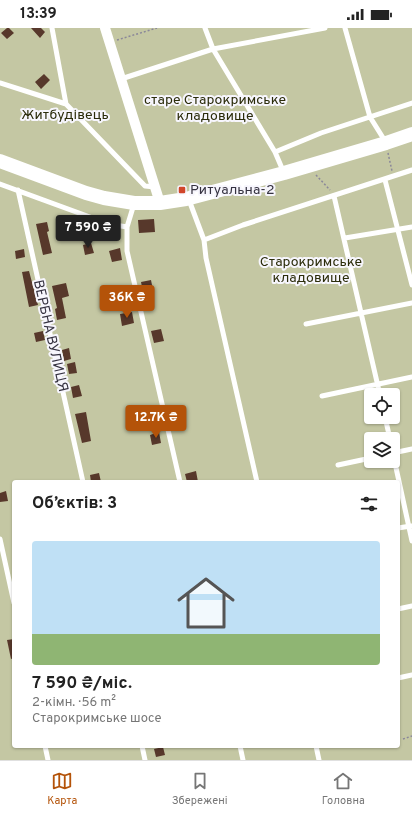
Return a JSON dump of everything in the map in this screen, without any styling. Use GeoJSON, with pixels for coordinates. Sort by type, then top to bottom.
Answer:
{"type":"FeatureCollection","features":[{"type":"Feature","properties":{"kind":"street"},"geometry":{"type":"LineString","coordinates":[[105,28],[160,203]]}},
{"type":"Feature","properties":{"kind":"street"},"geometry":{"type":"LineString","coordinates":[[0,161],[86,193],[118,201],[134,203],[160,203],[189,198],[284,173],[412,134]]}},
{"type":"Feature","properties":{"kind":"lane"},"geometry":{"type":"LineString","coordinates":[[52,28],[66,104]]}},
{"type":"Feature","properties":{"kind":"lane"},"geometry":{"type":"LineString","coordinates":[[205,28],[213,49],[274,152],[284,173]]}},
{"type":"Feature","properties":{"kind":"lane"},"geometry":{"type":"LineString","coordinates":[[121,79],[213,49],[325,28]]}},
{"type":"Feature","properties":{"kind":"lane"},"geometry":{"type":"LineString","coordinates":[[345,28],[370,117],[386,143]]}},
{"type":"Feature","properties":{"kind":"lane"},"geometry":{"type":"LineString","coordinates":[[0,83],[66,104],[145,186],[155,187]]}},
{"type":"Feature","properties":{"kind":"lane"},"geometry":{"type":"LineString","coordinates":[[274,152],[321,133],[412,103]]}},
{"type":"Feature","properties":{"kind":"lane"},"geometry":{"type":"LineString","coordinates":[[204,240],[243,225],[412,170]]}},
{"type":"Feature","properties":{"kind":"lane"},"geometry":{"type":"LineString","coordinates":[[384,180],[412,285]]}},
{"type":"Feature","properties":{"kind":"lane"},"geometry":{"type":"LineString","coordinates":[[0,184],[110,224],[127,227]]}},
{"type":"Feature","properties":{"kind":"lane","name":"ВЕРБНА ВУЛИЦЯ"},"geometry":{"type":"LineString","coordinates":[[18,190],[83,480]]}},
{"type":"Feature","properties":{"kind":"lane"},"geometry":{"type":"LineString","coordinates":[[334,196],[379,388]]}},
{"type":"Feature","properties":{"kind":"lane"},"geometry":{"type":"LineString","coordinates":[[189,198],[192,211],[204,240],[206,258],[257,480]]}},
{"type":"Feature","properties":{"kind":"lane"},"geometry":{"type":"LineString","coordinates":[[134,203],[127,227],[127,251],[180,480]]}},
{"type":"Feature","properties":{"kind":"lane"},"geometry":{"type":"LineString","coordinates":[[345,238],[412,227]]}},
{"type":"Feature","properties":{"kind":"lane"},"geometry":{"type":"LineString","coordinates":[[306,324],[412,303]]}},
{"type":"Feature","properties":{"kind":"lane"},"geometry":{"type":"LineString","coordinates":[[322,396],[412,377]]}},
{"type":"Feature","properties":{"kind":"lane"},"geometry":{"type":"LineString","coordinates":[[400,453],[412,450]]}},
{"type":"Feature","properties":{"kind":"lane"},"geometry":{"type":"LineString","coordinates":[[338,465],[364,459]]}},
{"type":"Feature","properties":{"kind":"lane"},"geometry":{"type":"LineString","coordinates":[[396,468],[399,480]]}},
{"type":"Feature","properties":{"kind":"lane"},"geometry":{"type":"LineString","coordinates":[[400,484],[410,526],[412,542]]}},
{"type":"Feature","properties":{"kind":"lane"},"geometry":{"type":"LineString","coordinates":[[400,528],[410,526]]}},
{"type":"Feature","properties":{"kind":"lane"},"geometry":{"type":"LineString","coordinates":[[0,539],[12,594]]}},
{"type":"Feature","properties":{"kind":"lane"},"geometry":{"type":"LineString","coordinates":[[400,609],[412,606]]}},
{"type":"Feature","properties":{"kind":"lane"},"geometry":{"type":"LineString","coordinates":[[400,678],[412,675]]}},
{"type":"Feature","properties":{"kind":"lane"},"geometry":{"type":"LineString","coordinates":[[45,748],[48,760]]}},
{"type":"Feature","properties":{"kind":"lane"},"geometry":{"type":"LineString","coordinates":[[142,748],[145,760]]}},
{"type":"Feature","properties":{"kind":"lane"},"geometry":{"type":"LineString","coordinates":[[240,748],[243,760]]}},
{"type":"Feature","properties":{"kind":"lane"},"geometry":{"type":"LineString","coordinates":[[316,748],[319,760]]}},
{"type":"Feature","properties":{"kind":"path"},"geometry":{"type":"LineString","coordinates":[[110,42],[157,28]]}},
{"type":"Feature","properties":{"kind":"path"},"geometry":{"type":"LineString","coordinates":[[386,143],[393,177]]}},
{"type":"Feature","properties":{"kind":"path"},"geometry":{"type":"LineString","coordinates":[[308,165],[310,171],[318,176],[334,196]]}},
{"type":"Feature","properties":{"kind":"path"},"geometry":{"type":"LineString","coordinates":[[403,739],[412,736]]}},
{"type":"Feature","properties":{"kind":"green space"},"geometry":{"type":"Polygon","coordinates":[[[0,28],[412,28],[412,760],[0,760],[0,28]]]}},
{"type":"Feature","properties":{"kind":"building"},"geometry":{"type":"Polygon","coordinates":[[[7,28],[14,33],[7,39],[1,33],[7,28]]]}},
{"type":"Feature","properties":{"kind":"building"},"geometry":{"type":"Polygon","coordinates":[[[31,28],[41,28],[45,32],[40,38],[31,28]]]}},
{"type":"Feature","properties":{"kind":"building"},"geometry":{"type":"Polygon","coordinates":[[[44,74],[50,80],[41,89],[35,82],[44,74]]]}},
{"type":"Feature","properties":{"kind":"building"},"geometry":{"type":"Polygon","coordinates":[[[154,219],[155,232],[139,233],[138,220],[154,219]]]}},
{"type":"Feature","properties":{"kind":"building"},"geometry":{"type":"Polygon","coordinates":[[[47,222],[49,231],[47,232],[52,253],[43,255],[36,224],[47,222]]]}},
{"type":"Feature","properties":{"kind":"building"},"geometry":{"type":"Polygon","coordinates":[[[91,243],[94,253],[85,255],[83,245],[91,243]]]}},
{"type":"Feature","properties":{"kind":"building"},"geometry":{"type":"Polygon","coordinates":[[[120,248],[122,260],[112,262],[109,251],[120,248]]]}},
{"type":"Feature","properties":{"kind":"building"},"geometry":{"type":"Polygon","coordinates":[[[24,249],[25,257],[16,259],[15,251],[24,249]]]}},
{"type":"Feature","properties":{"kind":"building"},"geometry":{"type":"Polygon","coordinates":[[[29,271],[38,305],[29,307],[22,272],[29,271]]]}},
{"type":"Feature","properties":{"kind":"building"},"geometry":{"type":"Polygon","coordinates":[[[151,280],[153,290],[143,292],[141,282],[151,280]]]}},
{"type":"Feature","properties":{"kind":"building"},"geometry":{"type":"Polygon","coordinates":[[[66,283],[69,296],[62,298],[66,318],[57,320],[55,309],[57,308],[52,286],[66,283]]]}},
{"type":"Feature","properties":{"kind":"building"},"geometry":{"type":"Polygon","coordinates":[[[132,312],[134,323],[122,326],[120,314],[132,312]]]}},
{"type":"Feature","properties":{"kind":"building"},"geometry":{"type":"Polygon","coordinates":[[[161,329],[164,341],[154,343],[151,331],[161,329]]]}},
{"type":"Feature","properties":{"kind":"building"},"geometry":{"type":"Polygon","coordinates":[[[43,331],[45,340],[36,342],[34,333],[43,331]]]}},
{"type":"Feature","properties":{"kind":"building"},"geometry":{"type":"Polygon","coordinates":[[[69,348],[71,359],[64,361],[62,350],[69,348]]]}},
{"type":"Feature","properties":{"kind":"building"},"geometry":{"type":"Polygon","coordinates":[[[75,362],[77,373],[69,374],[67,364],[75,362]]]}},
{"type":"Feature","properties":{"kind":"building"},"geometry":{"type":"Polygon","coordinates":[[[79,385],[82,396],[73,398],[71,387],[79,385]]]}},
{"type":"Feature","properties":{"kind":"building"},"geometry":{"type":"Polygon","coordinates":[[[86,412],[91,441],[82,443],[75,414],[86,412]]]}},
{"type":"Feature","properties":{"kind":"building"},"geometry":{"type":"Polygon","coordinates":[[[159,432],[161,443],[152,445],[150,435],[159,432]]]}},
{"type":"Feature","properties":{"kind":"building"},"geometry":{"type":"Polygon","coordinates":[[[196,471],[198,480],[186,480],[185,474],[196,471]]]}},
{"type":"Feature","properties":{"kind":"building"},"geometry":{"type":"Polygon","coordinates":[[[99,473],[101,480],[91,480],[90,475],[99,473]]]}},
{"type":"Feature","properties":{"kind":"building"},"geometry":{"type":"Polygon","coordinates":[[[6,491],[8,501],[0,502],[0,493],[6,491]]]}},
{"type":"Feature","properties":{"kind":"building"},"geometry":{"type":"Polygon","coordinates":[[[12,639],[11,659],[7,640],[12,639]]]}},
{"type":"Feature","properties":{"kind":"building"},"geometry":{"type":"Polygon","coordinates":[[[163,748],[165,755],[156,757],[154,749],[163,748]]]}},
{"type":"Feature","properties":{"kind":"place","name":"Ритуальна-2"},"geometry":{"type":"Point","coordinates":[182,190]}},
{"type":"Feature","properties":{"kind":"park label","name":"старе Старокримське кладовище"},"geometry":{"type":"Point","coordinates":[215,108]}},
{"type":"Feature","properties":{"kind":"park label","name":"Житбудівець"},"geometry":{"type":"Point","coordinates":[65,115]}},
{"type":"Feature","properties":{"kind":"park label","name":"Старокримське кладовище"},"geometry":{"type":"Point","coordinates":[311,270]}}]}
